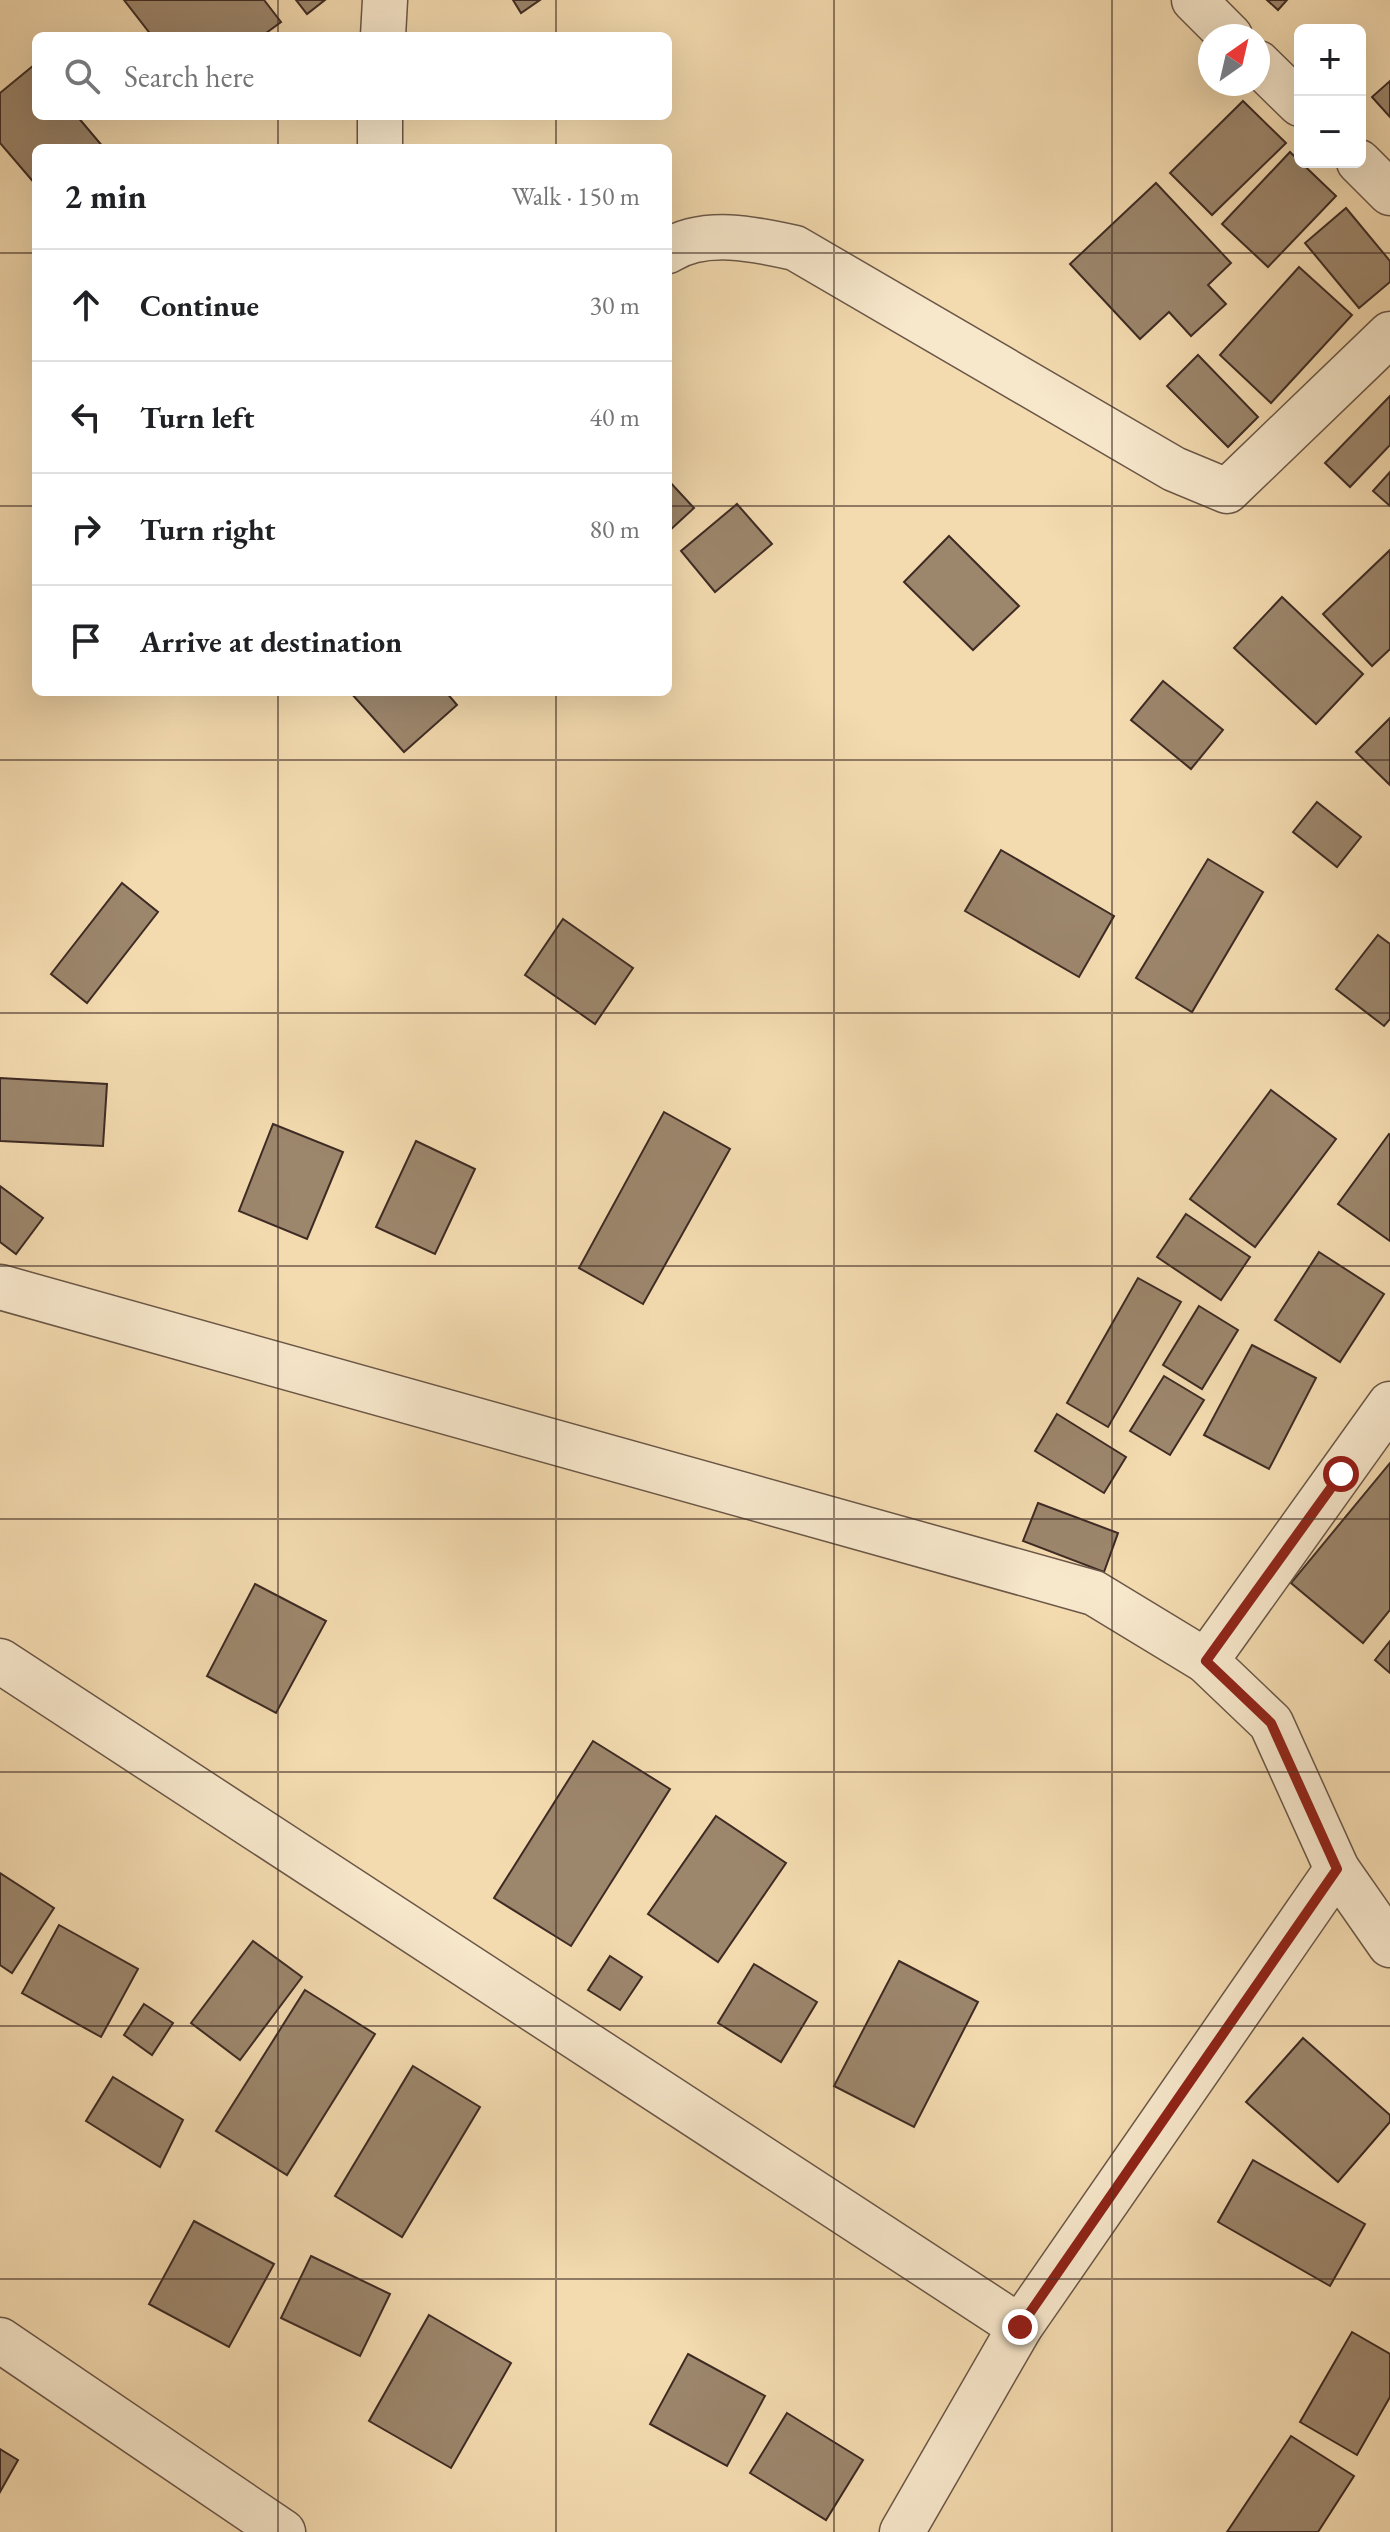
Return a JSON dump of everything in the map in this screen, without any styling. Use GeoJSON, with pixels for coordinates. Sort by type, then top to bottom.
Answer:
{"type":"FeatureCollection","features":[{"type":"Feature","properties":{"kind":"street"},"geometry":{"type":"LineString","coordinates":[[383,32],[385,0]]}},
{"type":"Feature","properties":{"kind":"street"},"geometry":{"type":"LineString","coordinates":[[1194,0],[1218,24]]}},
{"type":"Feature","properties":{"kind":"street"},"geometry":{"type":"LineString","coordinates":[[1270,75],[1294,98]]}},
{"type":"Feature","properties":{"kind":"street"},"geometry":{"type":"LineString","coordinates":[[380,120],[380,144]]}},
{"type":"Feature","properties":{"kind":"street"},"geometry":{"type":"LineString","coordinates":[[1365,168],[1390,193]]}},
{"type":"Feature","properties":{"kind":"street"},"geometry":{"type":"LineString","coordinates":[[672,249],[683,242],[747,237],[795,248],[1174,469],[1227,491],[1390,334]]}},
{"type":"Feature","properties":{"kind":"street"},"geometry":{"type":"LineString","coordinates":[[0,1287],[1094,1593],[1206,1661],[1271,1723],[1337,1869],[1390,1945]]}},
{"type":"Feature","properties":{"kind":"street"},"geometry":{"type":"LineString","coordinates":[[1206,1661],[1390,1404]]}},
{"type":"Feature","properties":{"kind":"street"},"geometry":{"type":"LineString","coordinates":[[0,1661],[1020,2327]]}},
{"type":"Feature","properties":{"kind":"street"},"geometry":{"type":"LineString","coordinates":[[902,2532],[1020,2327],[1337,1869]]}},
{"type":"Feature","properties":{"kind":"street"},"geometry":{"type":"LineString","coordinates":[[0,2340],[261,2526]]}},
{"type":"Feature","properties":{"kind":"building"},"geometry":{"type":"Polygon","coordinates":[[[124,0],[264,0],[281,22],[267,32],[149,32],[124,0]]]}},
{"type":"Feature","properties":{"kind":"building"},"geometry":{"type":"Polygon","coordinates":[[[296,0],[325,0],[307,14],[296,0]]]}},
{"type":"Feature","properties":{"kind":"building"},"geometry":{"type":"Polygon","coordinates":[[[513,0],[540,0],[521,13],[513,0]]]}},
{"type":"Feature","properties":{"kind":"building"},"geometry":{"type":"Polygon","coordinates":[[[1267,0],[1287,0],[1278,10],[1267,0]]]}},
{"type":"Feature","properties":{"kind":"building"},"geometry":{"type":"Polygon","coordinates":[[[32,67],[32,120],[80,120],[101,144],[32,144],[32,180],[0,143],[0,93],[32,67]]]}},
{"type":"Feature","properties":{"kind":"building"},"geometry":{"type":"Polygon","coordinates":[[[1390,81],[1390,117],[1372,97],[1390,81]]]}},
{"type":"Feature","properties":{"kind":"building"},"geometry":{"type":"Polygon","coordinates":[[[1243,101],[1286,143],[1212,215],[1170,173],[1243,101]]]}},
{"type":"Feature","properties":{"kind":"building"},"geometry":{"type":"Polygon","coordinates":[[[1290,152],[1294,156],[1294,168],[1307,168],[1336,196],[1268,267],[1222,224],[1290,152]]]}},
{"type":"Feature","properties":{"kind":"building"},"geometry":{"type":"Polygon","coordinates":[[[1156,183],[1231,263],[1208,285],[1226,304],[1191,336],[1169,312],[1140,339],[1070,264],[1156,183]]]}},
{"type":"Feature","properties":{"kind":"building"},"geometry":{"type":"Polygon","coordinates":[[[1346,208],[1390,261],[1390,282],[1359,308],[1305,243],[1346,208]]]}},
{"type":"Feature","properties":{"kind":"building"},"geometry":{"type":"Polygon","coordinates":[[[1299,267],[1352,315],[1271,403],[1220,355],[1299,267]]]}},
{"type":"Feature","properties":{"kind":"building"},"geometry":{"type":"Polygon","coordinates":[[[1198,355],[1258,417],[1228,447],[1167,386],[1198,355]]]}},
{"type":"Feature","properties":{"kind":"building"},"geometry":{"type":"Polygon","coordinates":[[[1390,396],[1390,445],[1350,487],[1325,463],[1390,396]]]}},
{"type":"Feature","properties":{"kind":"building"},"geometry":{"type":"Polygon","coordinates":[[[1390,472],[1390,506],[1373,491],[1390,472]]]}},
{"type":"Feature","properties":{"kind":"building"},"geometry":{"type":"Polygon","coordinates":[[[672,484],[694,508],[672,528],[672,484]]]}},
{"type":"Feature","properties":{"kind":"building"},"geometry":{"type":"Polygon","coordinates":[[[737,504],[772,544],[715,592],[681,551],[737,504]]]}},
{"type":"Feature","properties":{"kind":"building"},"geometry":{"type":"Polygon","coordinates":[[[949,536],[1019,606],[973,650],[904,582],[949,536]]]}},
{"type":"Feature","properties":{"kind":"building"},"geometry":{"type":"Polygon","coordinates":[[[1390,550],[1390,649],[1372,666],[1323,614],[1390,550]]]}},
{"type":"Feature","properties":{"kind":"building"},"geometry":{"type":"Polygon","coordinates":[[[1282,597],[1363,674],[1316,724],[1234,648],[1282,597]]]}},
{"type":"Feature","properties":{"kind":"building"},"geometry":{"type":"Polygon","coordinates":[[[1163,681],[1223,730],[1191,769],[1131,720],[1163,681]]]}},
{"type":"Feature","properties":{"kind":"building"},"geometry":{"type":"Polygon","coordinates":[[[354,696],[449,696],[457,705],[404,752],[354,696]]]}},
{"type":"Feature","properties":{"kind":"building"},"geometry":{"type":"Polygon","coordinates":[[[1390,718],[1390,785],[1356,752],[1390,718]]]}},
{"type":"Feature","properties":{"kind":"building"},"geometry":{"type":"Polygon","coordinates":[[[1317,802],[1361,837],[1337,867],[1293,832],[1317,802]]]}},
{"type":"Feature","properties":{"kind":"building"},"geometry":{"type":"Polygon","coordinates":[[[1001,850],[1114,916],[1079,977],[965,911],[1001,850]]]}},
{"type":"Feature","properties":{"kind":"building"},"geometry":{"type":"Polygon","coordinates":[[[1208,859],[1263,892],[1192,1012],[1136,978],[1208,859]]]}},
{"type":"Feature","properties":{"kind":"building"},"geometry":{"type":"Polygon","coordinates":[[[122,883],[158,912],[87,1003],[51,974],[122,883]]]}},
{"type":"Feature","properties":{"kind":"building"},"geometry":{"type":"Polygon","coordinates":[[[563,919],[633,968],[595,1024],[525,975],[563,919]]]}},
{"type":"Feature","properties":{"kind":"building"},"geometry":{"type":"Polygon","coordinates":[[[1378,935],[1390,944],[1390,1019],[1384,1026],[1336,989],[1378,935]]]}},
{"type":"Feature","properties":{"kind":"building"},"geometry":{"type":"Polygon","coordinates":[[[0,1078],[107,1084],[103,1146],[0,1141],[0,1078]]]}},
{"type":"Feature","properties":{"kind":"building"},"geometry":{"type":"Polygon","coordinates":[[[1271,1090],[1336,1139],[1255,1247],[1190,1199],[1271,1090]]]}},
{"type":"Feature","properties":{"kind":"building"},"geometry":{"type":"Polygon","coordinates":[[[664,1112],[730,1149],[643,1304],[579,1268],[664,1112]]]}},
{"type":"Feature","properties":{"kind":"building"},"geometry":{"type":"Polygon","coordinates":[[[273,1124],[343,1152],[307,1239],[239,1211],[273,1124]]]}},
{"type":"Feature","properties":{"kind":"building"},"geometry":{"type":"Polygon","coordinates":[[[1390,1135],[1390,1241],[1338,1204],[1390,1135]]]}},
{"type":"Feature","properties":{"kind":"building"},"geometry":{"type":"Polygon","coordinates":[[[416,1141],[475,1169],[435,1254],[376,1227],[416,1141]]]}},
{"type":"Feature","properties":{"kind":"building"},"geometry":{"type":"Polygon","coordinates":[[[0,1186],[43,1218],[16,1254],[0,1242],[0,1186]]]}},
{"type":"Feature","properties":{"kind":"building"},"geometry":{"type":"Polygon","coordinates":[[[1186,1214],[1250,1257],[1221,1300],[1157,1257],[1186,1214]]]}},
{"type":"Feature","properties":{"kind":"building"},"geometry":{"type":"Polygon","coordinates":[[[1319,1252],[1384,1294],[1340,1362],[1275,1320],[1319,1252]]]}},
{"type":"Feature","properties":{"kind":"building"},"geometry":{"type":"Polygon","coordinates":[[[1138,1278],[1181,1302],[1108,1427],[1067,1403],[1138,1278]]]}},
{"type":"Feature","properties":{"kind":"building"},"geometry":{"type":"Polygon","coordinates":[[[1199,1306],[1238,1330],[1202,1389],[1163,1365],[1199,1306]]]}},
{"type":"Feature","properties":{"kind":"building"},"geometry":{"type":"Polygon","coordinates":[[[1252,1345],[1316,1378],[1269,1469],[1204,1435],[1252,1345]]]}},
{"type":"Feature","properties":{"kind":"building"},"geometry":{"type":"Polygon","coordinates":[[[1164,1376],[1204,1400],[1170,1455],[1130,1431],[1164,1376]]]}},
{"type":"Feature","properties":{"kind":"building"},"geometry":{"type":"Polygon","coordinates":[[[1057,1414],[1126,1457],[1104,1493],[1035,1451],[1057,1414]]]}},
{"type":"Feature","properties":{"kind":"building"},"geometry":{"type":"Polygon","coordinates":[[[1390,1463],[1390,1610],[1363,1643],[1291,1583],[1390,1463]]]}},
{"type":"Feature","properties":{"kind":"building"},"geometry":{"type":"Polygon","coordinates":[[[1038,1503],[1118,1533],[1104,1572],[1023,1541],[1038,1503]]]}},
{"type":"Feature","properties":{"kind":"building"},"geometry":{"type":"Polygon","coordinates":[[[255,1584],[326,1621],[276,1713],[207,1676],[255,1584]]]}},
{"type":"Feature","properties":{"kind":"building"},"geometry":{"type":"Polygon","coordinates":[[[1390,1641],[1390,1673],[1375,1660],[1390,1641]]]}},
{"type":"Feature","properties":{"kind":"building"},"geometry":{"type":"Polygon","coordinates":[[[593,1741],[670,1789],[571,1946],[494,1898],[593,1741]]]}},
{"type":"Feature","properties":{"kind":"building"},"geometry":{"type":"Polygon","coordinates":[[[716,1816],[786,1863],[718,1962],[648,1914],[716,1816]]]}},
{"type":"Feature","properties":{"kind":"building"},"geometry":{"type":"Polygon","coordinates":[[[0,1873],[54,1908],[12,1973],[0,1965],[0,1873]]]}},
{"type":"Feature","properties":{"kind":"building"},"geometry":{"type":"Polygon","coordinates":[[[59,1925],[138,1969],[101,2037],[22,1993],[59,1925]]]}},
{"type":"Feature","properties":{"kind":"building"},"geometry":{"type":"Polygon","coordinates":[[[253,1941],[302,1977],[240,2060],[191,2023],[253,1941]]]}},
{"type":"Feature","properties":{"kind":"building"},"geometry":{"type":"Polygon","coordinates":[[[610,1956],[642,1977],[620,2010],[588,1990],[610,1956]]]}},
{"type":"Feature","properties":{"kind":"building"},"geometry":{"type":"Polygon","coordinates":[[[899,1961],[978,2002],[914,2127],[834,2086],[899,1961]]]}},
{"type":"Feature","properties":{"kind":"building"},"geometry":{"type":"Polygon","coordinates":[[[754,1964],[817,2002],[781,2062],[718,2023],[754,1964]]]}},
{"type":"Feature","properties":{"kind":"building"},"geometry":{"type":"Polygon","coordinates":[[[305,1990],[375,2034],[287,2175],[216,2131],[305,1990]]]}},
{"type":"Feature","properties":{"kind":"building"},"geometry":{"type":"Polygon","coordinates":[[[144,2004],[173,2023],[152,2055],[124,2035],[144,2004]]]}},
{"type":"Feature","properties":{"kind":"building"},"geometry":{"type":"Polygon","coordinates":[[[1303,2038],[1390,2115],[1390,2122],[1338,2182],[1246,2102],[1303,2038]]]}},
{"type":"Feature","properties":{"kind":"building"},"geometry":{"type":"Polygon","coordinates":[[[413,2066],[480,2107],[402,2237],[335,2196],[413,2066]]]}},
{"type":"Feature","properties":{"kind":"building"},"geometry":{"type":"Polygon","coordinates":[[[113,2077],[183,2120],[160,2167],[86,2121],[113,2077]]]}},
{"type":"Feature","properties":{"kind":"building"},"geometry":{"type":"Polygon","coordinates":[[[1253,2160],[1365,2224],[1330,2286],[1218,2222],[1253,2160]]]}},
{"type":"Feature","properties":{"kind":"building"},"geometry":{"type":"Polygon","coordinates":[[[194,2221],[274,2264],[229,2347],[149,2304],[194,2221]]]}},
{"type":"Feature","properties":{"kind":"building"},"geometry":{"type":"Polygon","coordinates":[[[311,2256],[390,2294],[360,2356],[281,2318],[311,2256]]]}},
{"type":"Feature","properties":{"kind":"building"},"geometry":{"type":"Polygon","coordinates":[[[429,2315],[511,2363],[451,2468],[369,2421],[429,2315]]]}},
{"type":"Feature","properties":{"kind":"building"},"geometry":{"type":"Polygon","coordinates":[[[1352,2332],[1390,2354],[1390,2397],[1357,2455],[1300,2422],[1352,2332]]]}},
{"type":"Feature","properties":{"kind":"building"},"geometry":{"type":"Polygon","coordinates":[[[688,2354],[765,2396],[727,2466],[650,2424],[688,2354]]]}},
{"type":"Feature","properties":{"kind":"building"},"geometry":{"type":"Polygon","coordinates":[[[787,2413],[863,2460],[826,2520],[750,2473],[787,2413]]]}},
{"type":"Feature","properties":{"kind":"building"},"geometry":{"type":"Polygon","coordinates":[[[1291,2436],[1354,2476],[1318,2532],[1227,2532],[1291,2436]]]}},
{"type":"Feature","properties":{"kind":"building"},"geometry":{"type":"Polygon","coordinates":[[[0,2449],[18,2460],[0,2492],[0,2449]]]}},
{"type":"Feature","properties":{"kind":"route"},"geometry":{"type":"LineString","coordinates":[[1020,2327],[1337,1869],[1271,1723],[1206,1661],[1341,1474]]}}]}
